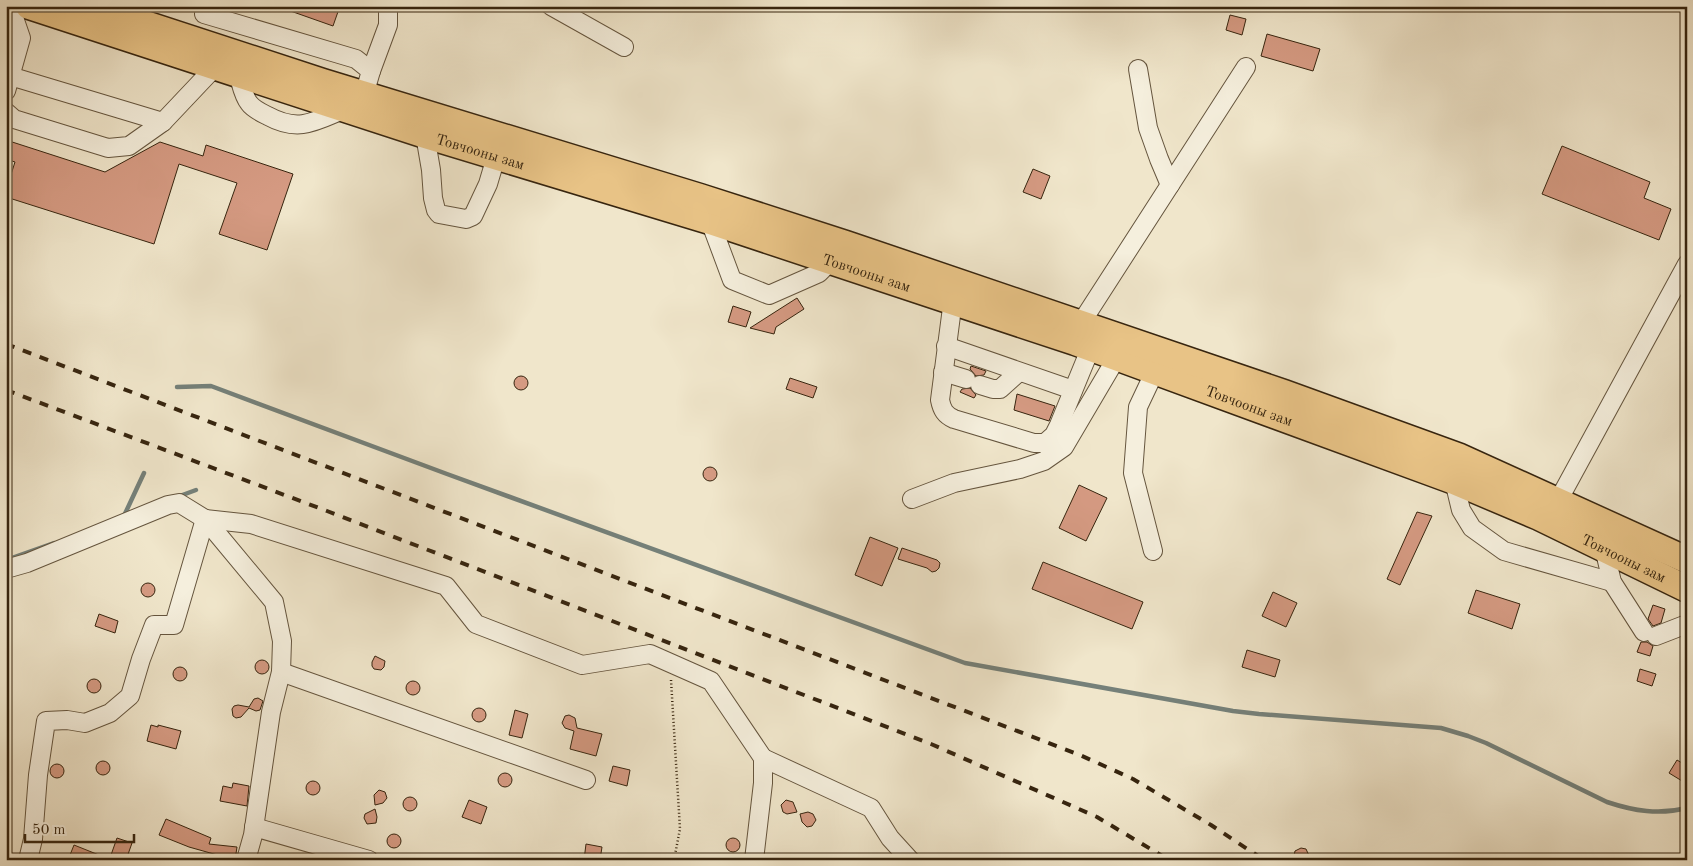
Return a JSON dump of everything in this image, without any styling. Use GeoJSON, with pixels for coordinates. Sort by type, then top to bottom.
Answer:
{"type":"FeatureCollection","features":[{"type":"Feature","properties":{"kind":"highway","name":"Товчооны зам"},"geometry":{"type":"LineString","coordinates":[[28,6],[226,70],[360,92],[424,135],[710,221],[1091,347],[1454,481],[1539,517],[1687,589]]}},
{"type":"Feature","properties":{"kind":"highway","name":"Товчооны зам"},"geometry":{"type":"LineString","coordinates":[[90,6],[710,200],[1081,323],[1284,393],[1460,457],[1687,560]]}},
{"type":"Feature","properties":{"kind":"street"},"geometry":{"type":"LineString","coordinates":[[10,6],[22,38],[8,84],[163,122]]}},
{"type":"Feature","properties":{"kind":"street"},"geometry":{"type":"LineString","coordinates":[[360,92],[388,25],[388,6]]}},
{"type":"Feature","properties":{"kind":"street"},"geometry":{"type":"LineString","coordinates":[[551,6],[624,48]]}},
{"type":"Feature","properties":{"kind":"street"},"geometry":{"type":"LineString","coordinates":[[204,14],[356,59],[360,92]]}},
{"type":"Feature","properties":{"kind":"street"},"geometry":{"type":"LineString","coordinates":[[1081,323],[1246,67]]}},
{"type":"Feature","properties":{"kind":"street"},"geometry":{"type":"LineString","coordinates":[[1138,69],[1148,128],[1170,185]]}},
{"type":"Feature","properties":{"kind":"street"},"geometry":{"type":"LineString","coordinates":[[6,112],[14,119],[108,148],[129,146],[163,122],[226,70]]}},
{"type":"Feature","properties":{"kind":"street"},"geometry":{"type":"LineString","coordinates":[[424,135],[431,170],[433,198],[439,214],[466,220],[473,216],[488,184],[496,157]]}},
{"type":"Feature","properties":{"kind":"street"},"geometry":{"type":"LineString","coordinates":[[710,221],[732,280],[770,295],[819,273],[832,260]]}},
{"type":"Feature","properties":{"kind":"street"},"geometry":{"type":"LineString","coordinates":[[1558,501],[1687,264]]}},
{"type":"Feature","properties":{"kind":"street"},"geometry":{"type":"LineString","coordinates":[[953,300],[940,400],[941,409],[948,416],[1034,443],[1045,443],[1054,435],[1091,347]]}},
{"type":"Feature","properties":{"kind":"street"},"geometry":{"type":"LineString","coordinates":[[946,346],[1073,390]]}},
{"type":"Feature","properties":{"kind":"street"},"geometry":{"type":"LineString","coordinates":[[912,499],[954,483],[1020,469],[1044,461],[1064,447],[1116,357]]}},
{"type":"Feature","properties":{"kind":"street"},"geometry":{"type":"LineString","coordinates":[[1153,551],[1133,472],[1138,407],[1155,371]]}},
{"type":"Feature","properties":{"kind":"street"},"geometry":{"type":"LineString","coordinates":[[943,372],[993,389],[1000,389],[1019,372]]}},
{"type":"Feature","properties":{"kind":"street"},"geometry":{"type":"LineString","coordinates":[[1454,481],[1461,510],[1472,528],[1504,551],[1612,582]]}},
{"type":"Feature","properties":{"kind":"street"},"geometry":{"type":"LineString","coordinates":[[6,569],[27,563],[168,505],[179,503],[205,519],[274,602],[282,641],[281,672],[271,712],[254,827],[246,860]]}},
{"type":"Feature","properties":{"kind":"street"},"geometry":{"type":"LineString","coordinates":[[205,519],[250,524],[446,586],[476,624],[582,665],[650,654],[711,681],[763,758],[871,808],[890,838],[910,860]]}},
{"type":"Feature","properties":{"kind":"street"},"geometry":{"type":"LineString","coordinates":[[28,860],[33,839],[40,757],[46,722],[67,720],[85,723],[110,713],[130,696],[154,625],[174,625],[205,519]]}},
{"type":"Feature","properties":{"kind":"street"},"geometry":{"type":"LineString","coordinates":[[1604,548],[1612,582],[1650,634],[1687,624]]}},
{"type":"Feature","properties":{"kind":"street"},"geometry":{"type":"LineString","coordinates":[[281,672],[586,780]]}},
{"type":"Feature","properties":{"kind":"street"},"geometry":{"type":"LineString","coordinates":[[754,860],[764,783],[763,758]]}},
{"type":"Feature","properties":{"kind":"street"},"geometry":{"type":"LineString","coordinates":[[254,827],[369,860]]}},
{"type":"Feature","properties":{"kind":"path"},"geometry":{"type":"LineString","coordinates":[[670,663],[680,829],[674,860]]}},
{"type":"Feature","properties":{"kind":"building"},"geometry":{"type":"Polygon","coordinates":[[[283,6],[340,6],[333,26],[282,8],[283,6]]]}},
{"type":"Feature","properties":{"kind":"building"},"geometry":{"type":"Polygon","coordinates":[[[1230,15],[1246,19],[1242,35],[1226,30],[1230,15]]]}},
{"type":"Feature","properties":{"kind":"building"},"geometry":{"type":"Polygon","coordinates":[[[1267,34],[1320,49],[1313,71],[1261,56],[1267,34]]]}},
{"type":"Feature","properties":{"kind":"building"},"geometry":{"type":"Polygon","coordinates":[[[6,140],[105,172],[160,142],[203,156],[206,145],[293,174],[267,250],[219,234],[237,183],[179,164],[154,244],[6,197],[6,190],[15,162],[6,159],[6,140]]]}},
{"type":"Feature","properties":{"kind":"building"},"geometry":{"type":"Polygon","coordinates":[[[1562,146],[1650,182],[1644,198],[1671,209],[1659,240],[1542,194],[1562,146]]]}},
{"type":"Feature","properties":{"kind":"building"},"geometry":{"type":"Polygon","coordinates":[[[1033,169],[1050,176],[1041,199],[1023,192],[1033,169]]]}},
{"type":"Feature","properties":{"kind":"building"},"geometry":{"type":"Polygon","coordinates":[[[797,298],[804,309],[776,327],[774,334],[750,328],[797,298]]]}},
{"type":"Feature","properties":{"kind":"building"},"geometry":{"type":"Polygon","coordinates":[[[733,306],[751,312],[746,327],[728,322],[733,306]]]}},
{"type":"Feature","properties":{"kind":"building"},"geometry":{"type":"Polygon","coordinates":[[[971,366],[986,371],[984,375],[976,376],[970,369],[971,366]]]}},
{"type":"Feature","properties":{"kind":"building"},"geometry":{"type":"Polygon","coordinates":[[[521,376],[526,378],[528,383],[526,388],[521,390],[516,388],[514,383],[516,378],[521,376]]]}},
{"type":"Feature","properties":{"kind":"building"},"geometry":{"type":"Polygon","coordinates":[[[790,378],[817,387],[813,398],[786,389],[790,378]]]}},
{"type":"Feature","properties":{"kind":"building"},"geometry":{"type":"Polygon","coordinates":[[[970,388],[976,395],[974,398],[960,392],[962,389],[970,388]]]}},
{"type":"Feature","properties":{"kind":"building"},"geometry":{"type":"Polygon","coordinates":[[[1017,394],[1055,406],[1049,421],[1014,410],[1017,394]]]}},
{"type":"Feature","properties":{"kind":"building"},"geometry":{"type":"Polygon","coordinates":[[[707,467],[713,467],[717,474],[713,481],[707,481],[703,477],[703,471],[707,467]]]}},
{"type":"Feature","properties":{"kind":"building"},"geometry":{"type":"Polygon","coordinates":[[[1079,485],[1107,498],[1086,541],[1059,528],[1079,485]]]}},
{"type":"Feature","properties":{"kind":"building"},"geometry":{"type":"Polygon","coordinates":[[[1417,512],[1432,516],[1400,585],[1387,579],[1417,512]]]}},
{"type":"Feature","properties":{"kind":"building"},"geometry":{"type":"Polygon","coordinates":[[[870,537],[898,548],[882,586],[855,575],[870,537]]]}},
{"type":"Feature","properties":{"kind":"building"},"geometry":{"type":"Polygon","coordinates":[[[902,548],[937,560],[940,563],[939,568],[932,572],[927,568],[898,559],[902,548]]]}},
{"type":"Feature","properties":{"kind":"building"},"geometry":{"type":"Polygon","coordinates":[[[1043,562],[1143,602],[1132,629],[1032,589],[1043,562]]]}},
{"type":"Feature","properties":{"kind":"building"},"geometry":{"type":"Polygon","coordinates":[[[148,583],[153,585],[155,590],[153,595],[148,597],[143,595],[141,590],[143,585],[148,583]]]}},
{"type":"Feature","properties":{"kind":"building"},"geometry":{"type":"Polygon","coordinates":[[[1476,590],[1520,604],[1512,629],[1468,613],[1476,590]]]}},
{"type":"Feature","properties":{"kind":"building"},"geometry":{"type":"Polygon","coordinates":[[[1273,592],[1297,603],[1286,627],[1262,616],[1273,592]]]}},
{"type":"Feature","properties":{"kind":"building"},"geometry":{"type":"Polygon","coordinates":[[[1653,605],[1665,609],[1661,623],[1653,626],[1648,619],[1653,605]]]}},
{"type":"Feature","properties":{"kind":"building"},"geometry":{"type":"Polygon","coordinates":[[[99,614],[118,621],[115,633],[95,626],[99,614]]]}},
{"type":"Feature","properties":{"kind":"building"},"geometry":{"type":"Polygon","coordinates":[[[1641,642],[1647,642],[1653,646],[1650,656],[1637,652],[1641,642]]]}},
{"type":"Feature","properties":{"kind":"building"},"geometry":{"type":"Polygon","coordinates":[[[1247,650],[1280,660],[1275,677],[1242,667],[1247,650]]]}},
{"type":"Feature","properties":{"kind":"building"},"geometry":{"type":"Polygon","coordinates":[[[375,656],[385,661],[384,667],[381,670],[374,669],[372,666],[375,656]]]}},
{"type":"Feature","properties":{"kind":"building"},"geometry":{"type":"Polygon","coordinates":[[[262,660],[267,662],[269,667],[267,672],[262,674],[257,672],[255,667],[257,662],[262,660]]]}},
{"type":"Feature","properties":{"kind":"building"},"geometry":{"type":"Polygon","coordinates":[[[180,667],[185,669],[187,674],[185,679],[180,681],[175,679],[173,674],[175,669],[180,667]]]}},
{"type":"Feature","properties":{"kind":"building"},"geometry":{"type":"Polygon","coordinates":[[[1640,669],[1656,674],[1652,686],[1637,681],[1640,669]]]}},
{"type":"Feature","properties":{"kind":"building"},"geometry":{"type":"Polygon","coordinates":[[[94,679],[99,681],[101,686],[99,691],[94,693],[89,691],[87,686],[89,681],[94,679]]]}},
{"type":"Feature","properties":{"kind":"building"},"geometry":{"type":"Polygon","coordinates":[[[413,681],[418,683],[420,688],[418,693],[413,695],[408,693],[406,688],[408,683],[413,681]]]}},
{"type":"Feature","properties":{"kind":"building"},"geometry":{"type":"Polygon","coordinates":[[[258,698],[263,701],[260,710],[256,711],[249,708],[241,717],[236,718],[233,716],[232,709],[234,706],[249,707],[254,699],[258,698]]]}},
{"type":"Feature","properties":{"kind":"building"},"geometry":{"type":"Polygon","coordinates":[[[479,708],[484,710],[486,715],[484,720],[479,722],[474,720],[472,715],[474,710],[479,708]]]}},
{"type":"Feature","properties":{"kind":"building"},"geometry":{"type":"Polygon","coordinates":[[[515,710],[528,714],[522,738],[509,735],[515,710]]]}},
{"type":"Feature","properties":{"kind":"building"},"geometry":{"type":"Polygon","coordinates":[[[569,715],[575,718],[577,728],[602,734],[596,756],[570,749],[574,731],[565,728],[562,723],[565,716],[569,715]]]}},
{"type":"Feature","properties":{"kind":"building"},"geometry":{"type":"Polygon","coordinates":[[[151,725],[181,731],[176,749],[147,741],[151,725]]]}},
{"type":"Feature","properties":{"kind":"building"},"geometry":{"type":"Polygon","coordinates":[[[1677,760],[1687,766],[1687,784],[1669,773],[1677,760]]]}},
{"type":"Feature","properties":{"kind":"building"},"geometry":{"type":"Polygon","coordinates":[[[103,761],[108,763],[110,768],[108,773],[103,775],[98,773],[96,768],[98,763],[103,761]]]}},
{"type":"Feature","properties":{"kind":"building"},"geometry":{"type":"Polygon","coordinates":[[[57,764],[62,766],[64,771],[62,776],[57,778],[52,776],[50,771],[52,766],[57,764]]]}},
{"type":"Feature","properties":{"kind":"building"},"geometry":{"type":"Polygon","coordinates":[[[613,766],[630,770],[627,786],[609,781],[613,766]]]}},
{"type":"Feature","properties":{"kind":"building"},"geometry":{"type":"Polygon","coordinates":[[[502,773],[508,773],[512,780],[508,787],[502,787],[498,783],[498,777],[502,773]]]}},
{"type":"Feature","properties":{"kind":"building"},"geometry":{"type":"Polygon","coordinates":[[[313,781],[318,783],[320,788],[318,793],[313,795],[308,793],[306,788],[308,783],[313,781]]]}},
{"type":"Feature","properties":{"kind":"building"},"geometry":{"type":"Polygon","coordinates":[[[233,783],[249,786],[247,806],[220,801],[223,786],[232,788],[233,783]]]}},
{"type":"Feature","properties":{"kind":"building"},"geometry":{"type":"Polygon","coordinates":[[[379,790],[385,792],[387,798],[383,803],[375,805],[374,795],[379,790]]]}},
{"type":"Feature","properties":{"kind":"building"},"geometry":{"type":"Polygon","coordinates":[[[410,797],[415,799],[417,804],[415,809],[410,811],[405,809],[403,804],[405,799],[410,797]]]}},
{"type":"Feature","properties":{"kind":"building"},"geometry":{"type":"Polygon","coordinates":[[[469,800],[487,807],[481,824],[462,817],[469,800]]]}},
{"type":"Feature","properties":{"kind":"building"},"geometry":{"type":"Polygon","coordinates":[[[786,800],[793,802],[797,812],[787,814],[783,812],[781,805],[786,800]]]}},
{"type":"Feature","properties":{"kind":"building"},"geometry":{"type":"Polygon","coordinates":[[[375,809],[376,823],[367,824],[364,818],[365,814],[375,809]]]}},
{"type":"Feature","properties":{"kind":"building"},"geometry":{"type":"Polygon","coordinates":[[[808,812],[813,814],[816,820],[812,826],[807,827],[802,822],[800,814],[808,812]]]}},
{"type":"Feature","properties":{"kind":"building"},"geometry":{"type":"Polygon","coordinates":[[[166,819],[211,838],[209,844],[237,847],[235,860],[221,860],[221,856],[189,847],[159,835],[166,819]]]}},
{"type":"Feature","properties":{"kind":"building"},"geometry":{"type":"Polygon","coordinates":[[[394,834],[399,836],[401,841],[399,846],[394,848],[389,846],[387,841],[389,836],[394,834]]]}},
{"type":"Feature","properties":{"kind":"building"},"geometry":{"type":"Polygon","coordinates":[[[117,838],[132,843],[126,860],[111,855],[117,838]]]}},
{"type":"Feature","properties":{"kind":"building"},"geometry":{"type":"Polygon","coordinates":[[[730,838],[736,838],[740,845],[736,852],[730,852],[726,848],[726,842],[730,838]]]}},
{"type":"Feature","properties":{"kind":"building"},"geometry":{"type":"Polygon","coordinates":[[[586,844],[602,847],[600,860],[584,860],[586,844]]]}},
{"type":"Feature","properties":{"kind":"building"},"geometry":{"type":"Polygon","coordinates":[[[74,845],[109,859],[109,860],[68,860],[74,845]]]}},
{"type":"Feature","properties":{"kind":"building"},"geometry":{"type":"Polygon","coordinates":[[[1301,848],[1306,849],[1311,860],[1293,860],[1295,851],[1301,848]]]}},
{"type":"Feature","properties":{"kind":"waterway"},"geometry":{"type":"LineString","coordinates":[[177,387],[211,386],[965,663],[1233,711],[1441,728],[1486,743],[1607,802],[1627,808],[1657,812],[1687,808]]}},
{"type":"Feature","properties":{"kind":"waterway"},"geometry":{"type":"LineString","coordinates":[[123,518],[144,473]]}},
{"type":"Feature","properties":{"kind":"waterway"},"geometry":{"type":"LineString","coordinates":[[177,497],[196,490]]}},
{"type":"Feature","properties":{"kind":"waterway"},"geometry":{"type":"LineString","coordinates":[[6,560],[54,543]]}},
{"type":"Feature","properties":{"kind":"railway"},"geometry":{"type":"LineString","coordinates":[[1654,6],[1662,9]]}},
{"type":"Feature","properties":{"kind":"railway"},"geometry":{"type":"LineString","coordinates":[[6,344],[1080,755],[1133,779],[1211,825],[1264,860]]}},
{"type":"Feature","properties":{"kind":"railway"},"geometry":{"type":"LineString","coordinates":[[6,390],[327,511],[931,744],[1097,817],[1169,860]]}}]}
